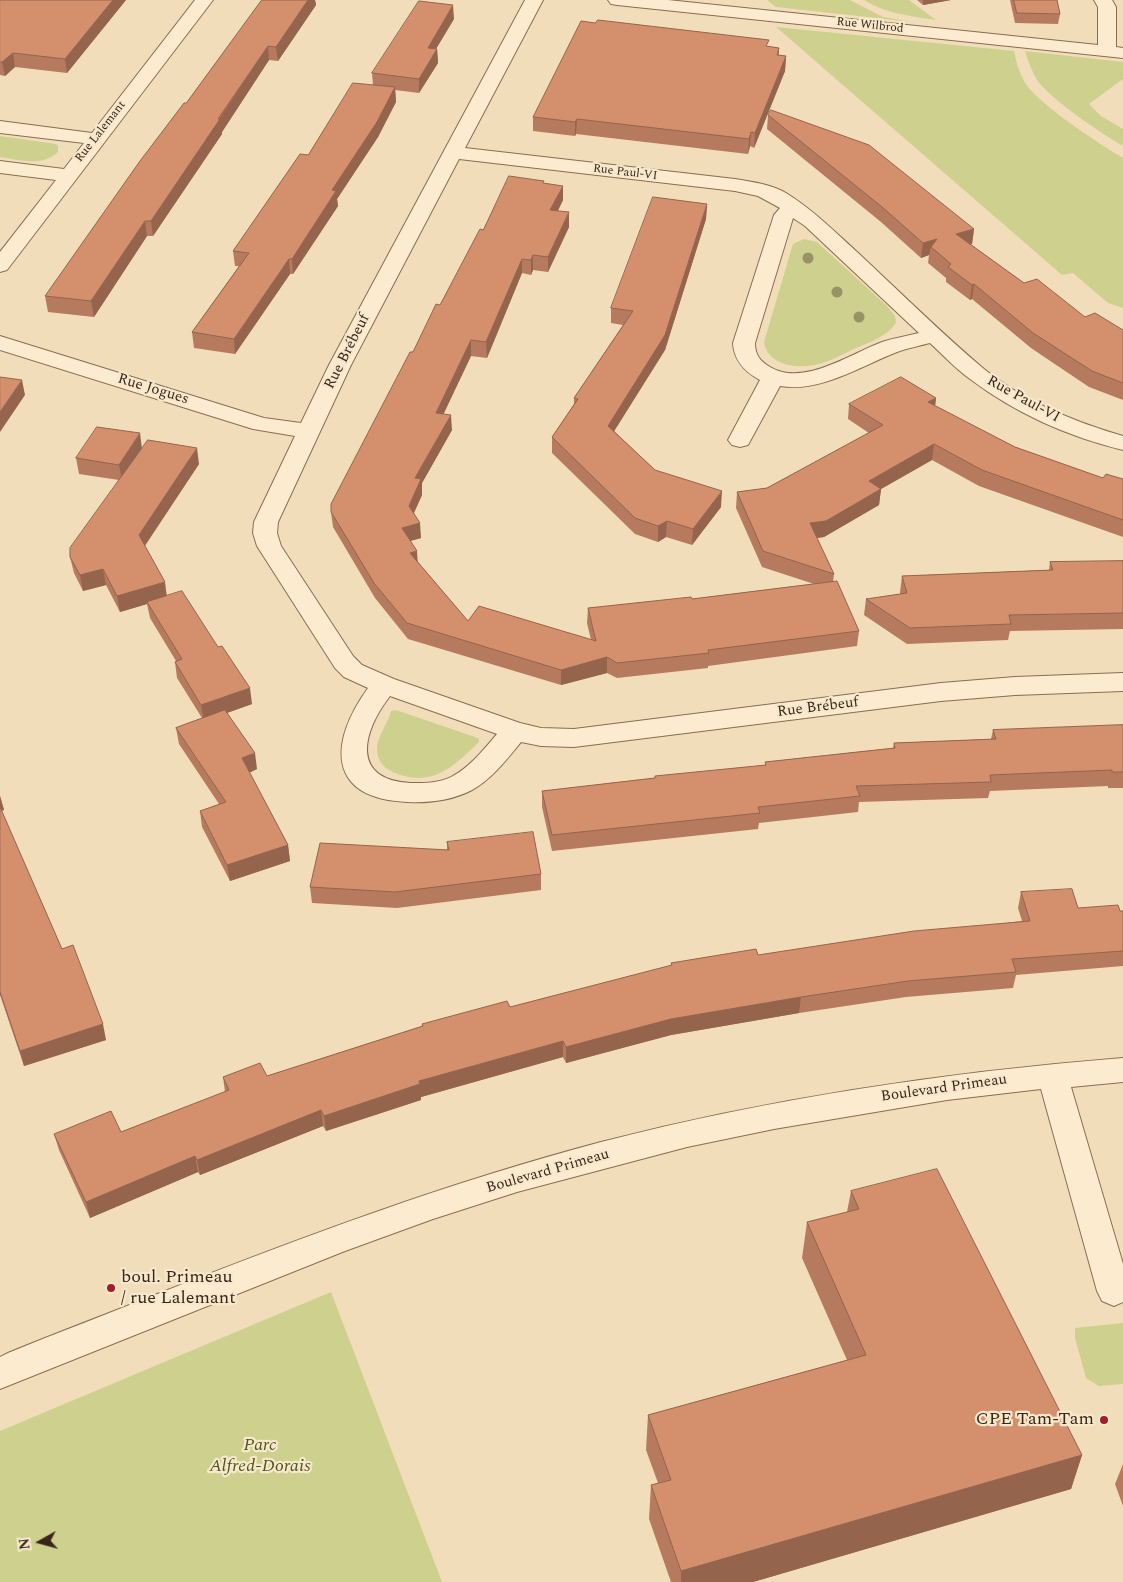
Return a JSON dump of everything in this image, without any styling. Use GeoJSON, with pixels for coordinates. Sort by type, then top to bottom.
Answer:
{"type":"FeatureCollection","features":[{"type":"Feature","properties":{"kind":"street","name":"Rue Lalemant"},"geometry":{"type":"LineString","coordinates":[[0,266],[204,0]]}},
{"type":"Feature","properties":{"kind":"street","name":"Rue Brébeuf"},"geometry":{"type":"LineString","coordinates":[[534,0],[340,365],[272,508],[265,533],[269,546],[344,662],[358,673],[385,684],[515,731],[541,737],[574,738],[950,691],[1015,686],[1123,682]]}},
{"type":"Feature","properties":{"kind":"street","name":"Rue Wilbrod"},"geometry":{"type":"LineString","coordinates":[[617,0],[1115,52]]}},
{"type":"Feature","properties":{"kind":"street"},"geometry":{"type":"LineString","coordinates":[[1104,0],[1115,52]]}},
{"type":"Feature","properties":{"kind":"street"},"geometry":{"type":"LineString","coordinates":[[0,127],[97,139]]}},
{"type":"Feature","properties":{"kind":"street","name":"Rue Paul-VI"},"geometry":{"type":"LineString","coordinates":[[453,152],[735,185],[764,191],[778,197],[823,231],[977,374],[1030,408],[1078,429],[1123,443]]}},
{"type":"Feature","properties":{"kind":"street"},"geometry":{"type":"LineString","coordinates":[[0,167],[68,175]]}},
{"type":"Feature","properties":{"kind":"street"},"geometry":{"type":"LineString","coordinates":[[793,208],[784,215],[744,343],[744,354],[760,372],[785,380],[805,379],[819,376],[892,346],[935,335]]}},
{"type":"Feature","properties":{"kind":"street","name":"Rue Jogues"},"geometry":{"type":"LineString","coordinates":[[0,343],[261,424],[308,431]]}},
{"type":"Feature","properties":{"kind":"street"},"geometry":{"type":"LineString","coordinates":[[740,440],[773,377]]}},
{"type":"Feature","properties":{"kind":"street"},"geometry":{"type":"LineString","coordinates":[[385,684],[372,700],[367,710],[356,740],[354,755],[355,766],[364,776],[386,788],[406,794],[417,794],[447,789],[461,784],[492,756],[515,731]]}},
{"type":"Feature","properties":{"kind":"street","name":"Boulevard Primeau"},"geometry":{"type":"LineString","coordinates":[[2,1364],[333,1240],[433,1205],[526,1177],[684,1135],[806,1110],[968,1084],[1123,1070]]}},
{"type":"Feature","properties":{"kind":"street"},"geometry":{"type":"LineString","coordinates":[[1052,1075],[1114,1291]]}},
{"type":"Feature","properties":{"kind":"green space"},"geometry":{"type":"Polygon","coordinates":[[[767,0],[850,0],[883,17],[913,22],[776,7],[767,0]]]}},
{"type":"Feature","properties":{"kind":"green space"},"geometry":{"type":"Polygon","coordinates":[[[864,0],[909,0],[936,20],[890,11],[864,0]]]}},
{"type":"Feature","properties":{"kind":"green space"},"geometry":{"type":"Polygon","coordinates":[[[776,27],[1014,51],[1024,81],[1041,100],[1069,122],[1123,158],[1123,308],[1108,303],[1073,273],[1062,275],[776,27]]]}},
{"type":"Feature","properties":{"kind":"green space"},"geometry":{"type":"Polygon","coordinates":[[[1025,51],[1123,62],[1123,79],[1089,104],[1101,116],[1123,129],[1123,146],[1077,116],[1053,97],[1037,80],[1025,51]]]}},
{"type":"Feature","properties":{"kind":"green space"},"geometry":{"type":"Polygon","coordinates":[[[0,136],[56,144],[58,152],[52,157],[38,161],[23,161],[0,157],[0,136]]]}},
{"type":"Feature","properties":{"kind":"green space"},"geometry":{"type":"Polygon","coordinates":[[[804,239],[817,242],[887,306],[895,316],[896,323],[883,336],[834,359],[814,365],[795,366],[772,357],[764,342],[793,244],[804,239]]]}},
{"type":"Feature","properties":{"kind":"green space"},"geometry":{"type":"Polygon","coordinates":[[[396,710],[475,737],[479,739],[479,742],[461,759],[442,772],[432,776],[421,778],[408,777],[395,773],[383,765],[379,759],[377,746],[391,711],[396,710]]]}},
{"type":"Feature","properties":{"kind":"green space","name":"Parc Alfred-Dorais"},"geometry":{"type":"Polygon","coordinates":[[[331,1292],[442,1582],[0,1582],[0,1431],[331,1292]]]}},
{"type":"Feature","properties":{"kind":"green space"},"geometry":{"type":"Polygon","coordinates":[[[1123,1323],[1123,1384],[1099,1386],[1086,1378],[1075,1338],[1075,1328],[1123,1323]]]}},
{"type":"Feature","properties":{"kind":"building"},"geometry":{"type":"Polygon","coordinates":[[[0,0],[113,0],[65,59],[13,53],[0,62],[0,0]]]}},
{"type":"Feature","properties":{"kind":"building"},"geometry":{"type":"Polygon","coordinates":[[[262,0],[308,0],[276,47],[268,46],[151,221],[145,221],[91,301],[45,296],[140,161],[184,103],[186,103],[262,0]]]}},
{"type":"Feature","properties":{"kind":"building"},"geometry":{"type":"Polygon","coordinates":[[[1014,0],[1057,0],[1060,14],[1017,13],[1014,0]]]}},
{"type":"Feature","properties":{"kind":"building"},"geometry":{"type":"Polygon","coordinates":[[[419,1],[453,5],[428,48],[437,49],[419,79],[372,73],[419,1]]]}},
{"type":"Feature","properties":{"kind":"building"},"geometry":{"type":"Polygon","coordinates":[[[598,20],[769,40],[766,46],[779,48],[777,55],[786,56],[755,133],[751,132],[749,139],[577,119],[575,122],[533,117],[581,21],[595,23],[598,20]]]}},
{"type":"Feature","properties":{"kind":"building"},"geometry":{"type":"Polygon","coordinates":[[[353,83],[395,87],[377,122],[332,190],[336,191],[292,259],[289,259],[234,339],[192,332],[249,253],[233,251],[300,154],[308,155],[353,83]]]}},
{"type":"Feature","properties":{"kind":"building"},"geometry":{"type":"Polygon","coordinates":[[[771,110],[869,145],[974,229],[956,234],[1024,283],[1037,279],[1085,317],[1095,313],[1123,330],[1123,383],[1092,371],[1033,333],[974,284],[972,285],[948,267],[951,264],[931,247],[937,239],[923,243],[882,207],[768,115],[771,110]]]}},
{"type":"Feature","properties":{"kind":"building"},"geometry":{"type":"Polygon","coordinates":[[[509,176],[563,186],[550,210],[569,212],[548,257],[533,255],[531,260],[522,259],[486,342],[471,340],[436,413],[451,415],[415,478],[421,479],[409,506],[420,523],[402,528],[417,551],[410,553],[468,621],[479,606],[596,641],[588,608],[691,597],[692,599],[837,581],[859,631],[708,650],[709,653],[617,663],[607,657],[561,670],[407,623],[374,583],[331,512],[331,504],[410,352],[413,352],[436,304],[440,305],[480,229],[483,230],[509,176]]]}},
{"type":"Feature","properties":{"kind":"building"},"geometry":{"type":"Polygon","coordinates":[[[653,197],[707,204],[665,335],[608,426],[655,470],[722,491],[693,529],[667,521],[658,526],[635,518],[552,437],[578,399],[574,398],[633,311],[611,308],[653,197]]]}},
{"type":"Feature","properties":{"kind":"building"},"geometry":{"type":"Polygon","coordinates":[[[0,377],[22,380],[0,412],[0,377]]]}},
{"type":"Feature","properties":{"kind":"building"},"geometry":{"type":"Polygon","coordinates":[[[901,377],[936,398],[928,402],[1015,447],[1103,478],[1106,474],[1123,479],[1123,520],[982,470],[934,444],[869,481],[881,489],[826,521],[810,523],[834,574],[763,551],[737,492],[767,488],[883,425],[849,404],[901,377]]]}},
{"type":"Feature","properties":{"kind":"building"},"geometry":{"type":"Polygon","coordinates":[[[97,427],[140,433],[119,465],[76,458],[97,427]]]}},
{"type":"Feature","properties":{"kind":"building"},"geometry":{"type":"Polygon","coordinates":[[[148,440],[197,448],[139,535],[165,582],[117,596],[103,569],[80,575],[70,557],[70,548],[148,440]]]}},
{"type":"Feature","properties":{"kind":"building"},"geometry":{"type":"Polygon","coordinates":[[[1123,561],[1123,613],[1009,615],[1011,624],[910,628],[866,599],[907,593],[902,576],[1053,570],[1050,562],[1123,561]]]}},
{"type":"Feature","properties":{"kind":"building"},"geometry":{"type":"Polygon","coordinates":[[[182,591],[218,647],[222,646],[250,688],[201,705],[175,662],[182,659],[147,602],[182,591]]]}},
{"type":"Feature","properties":{"kind":"building"},"geometry":{"type":"Polygon","coordinates":[[[225,710],[255,753],[242,758],[288,845],[227,865],[200,811],[226,802],[176,728],[225,710]]]}},
{"type":"Feature","properties":{"kind":"building"},"geometry":{"type":"Polygon","coordinates":[[[1123,725],[1123,772],[1112,772],[1112,770],[990,775],[991,782],[856,786],[860,796],[758,807],[760,813],[552,835],[542,791],[655,778],[655,776],[766,765],[765,762],[895,748],[894,743],[996,739],[993,730],[1123,725]]]}},
{"type":"Feature","properties":{"kind":"building"},"geometry":{"type":"Polygon","coordinates":[[[0,807],[62,949],[73,945],[103,1024],[20,1051],[0,992],[0,807]]]}},
{"type":"Feature","properties":{"kind":"building"},"geometry":{"type":"Polygon","coordinates":[[[533,832],[541,874],[395,892],[310,887],[320,843],[449,850],[447,842],[533,832]]]}},
{"type":"Feature","properties":{"kind":"building"},"geometry":{"type":"Polygon","coordinates":[[[1072,889],[1078,908],[1118,905],[1120,911],[1123,911],[1123,951],[1012,959],[1016,972],[908,981],[801,997],[671,1019],[566,1047],[563,1041],[419,1081],[420,1084],[324,1116],[321,1110],[197,1160],[195,1156],[86,1202],[54,1134],[111,1111],[121,1132],[229,1090],[223,1077],[260,1063],[267,1076],[423,1026],[422,1024],[507,1001],[510,1007],[672,965],[671,963],[756,949],[758,955],[914,931],[1030,921],[1021,892],[1072,889]]]}},
{"type":"Feature","properties":{"kind":"building"},"geometry":{"type":"Polygon","coordinates":[[[937,1169],[1082,1455],[681,1571],[651,1485],[671,1480],[648,1415],[866,1355],[807,1222],[859,1209],[851,1191],[937,1169]]]}},
{"type":"Feature","properties":{"kind":"place","name":"boul. Primeau / rue Lalemant"},"geometry":{"type":"Point","coordinates":[111,1288]}},
{"type":"Feature","properties":{"kind":"place","name":"CPE Tam-Tam"},"geometry":{"type":"Point","coordinates":[1104,1420]}}]}
